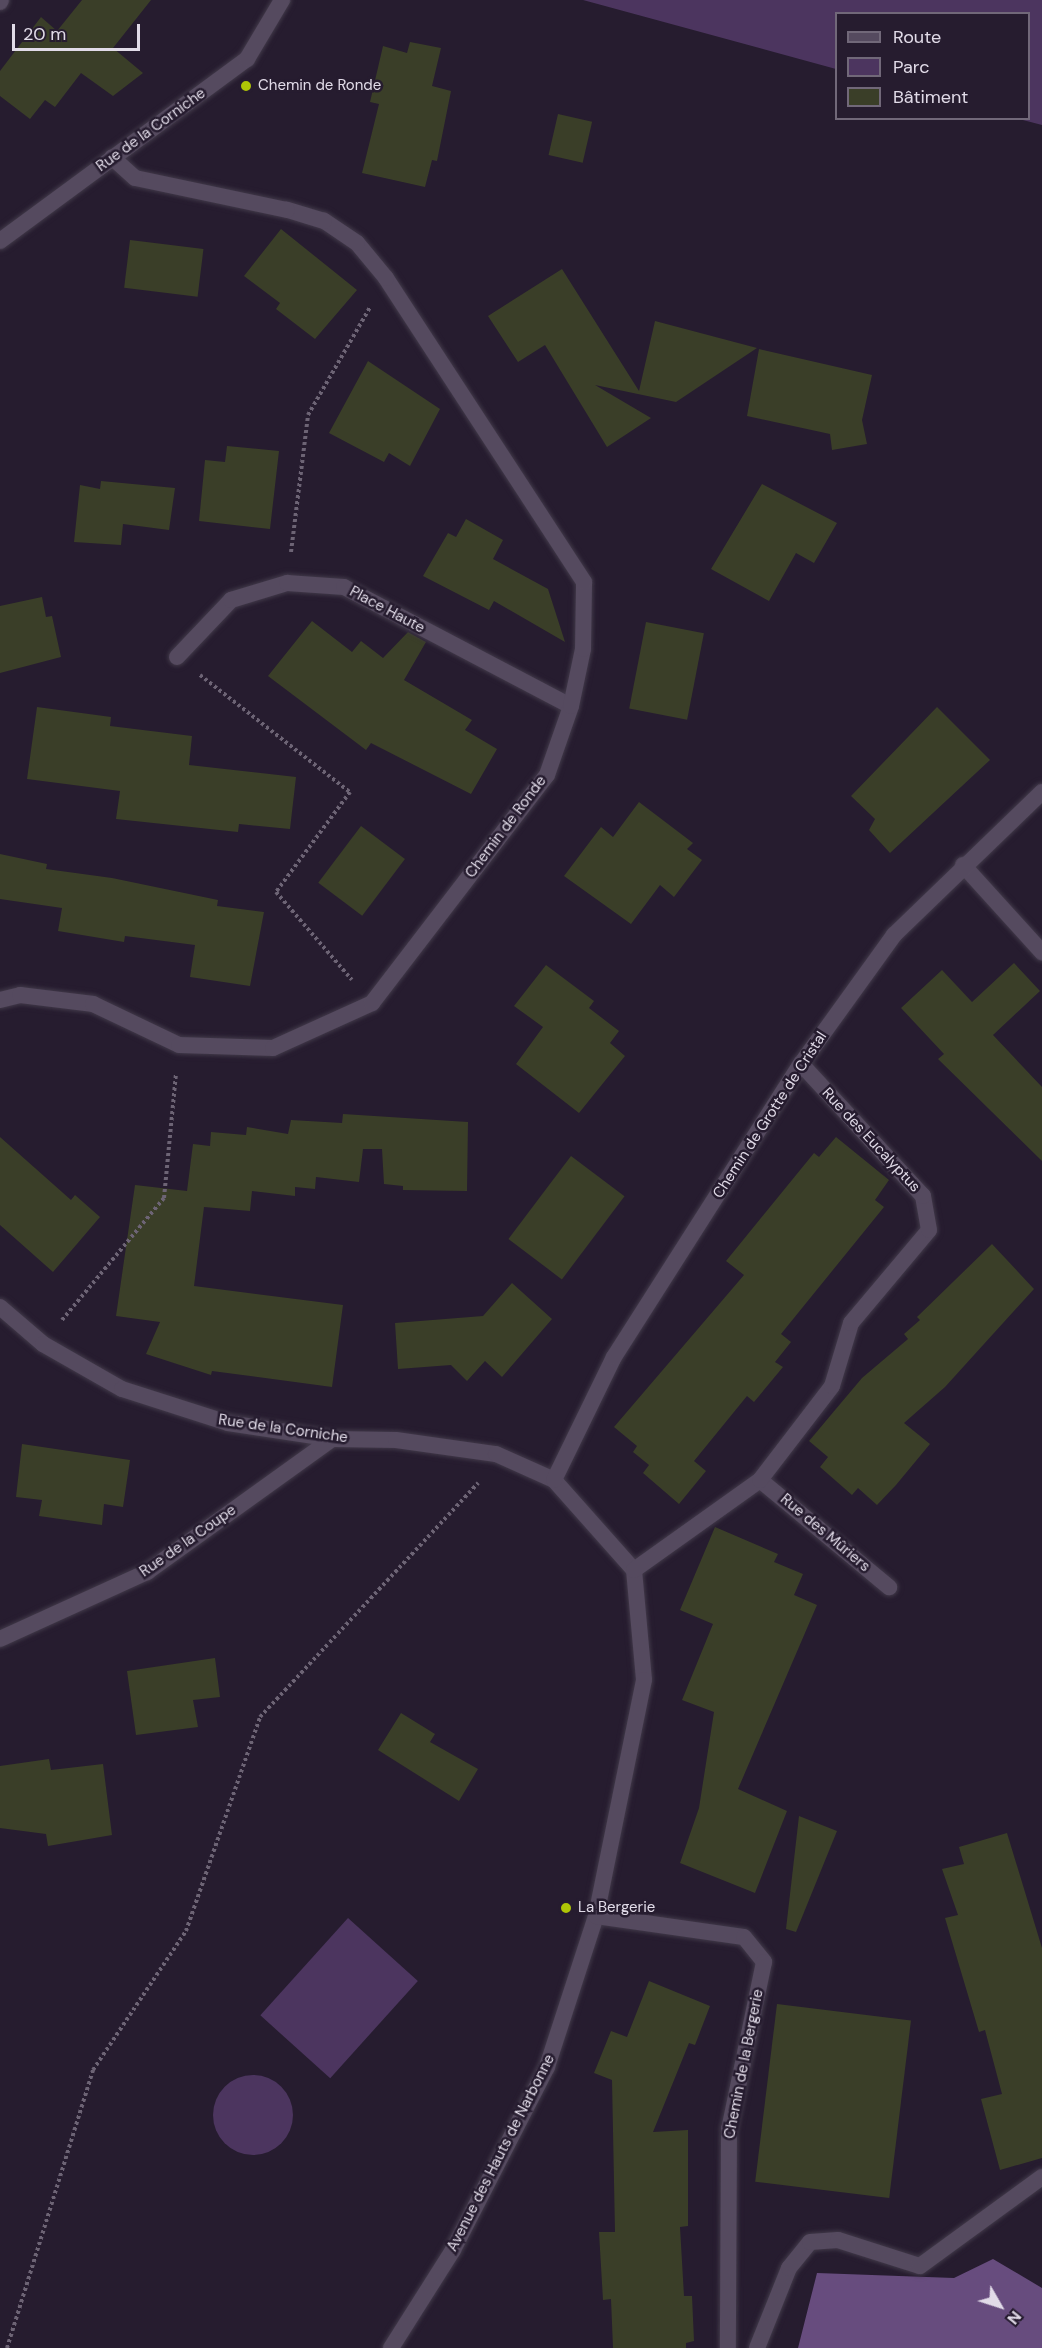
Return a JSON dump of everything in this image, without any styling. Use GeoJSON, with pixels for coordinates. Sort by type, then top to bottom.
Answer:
{"type":"FeatureCollection","features":[{"type":"Feature","properties":{"kind":"street","name":"Rue de la Corniche"},"geometry":{"type":"LineString","coordinates":[[0,241],[247,59],[282,0]]}},
{"type":"Feature","properties":{"kind":"street","name":"Chemin de Ronde"},"geometry":{"type":"LineString","coordinates":[[0,1000],[20,995],[93,1004],[179,1046],[273,1048],[372,1003],[547,775],[571,706],[583,649],[584,582],[386,278],[357,243],[324,221],[135,178],[112,157]]}},
{"type":"Feature","properties":{"kind":"street","name":"Place Haute"},"geometry":{"type":"LineString","coordinates":[[177,657],[231,600],[287,583],[344,588],[571,706]]}},
{"type":"Feature","properties":{"kind":"street","name":"Chemin de Grotte de Cristal"},"geometry":{"type":"LineString","coordinates":[[554,1480],[614,1357],[801,1064],[894,935],[963,865],[1042,792]]}},
{"type":"Feature","properties":{"kind":"street"},"geometry":{"type":"LineString","coordinates":[[963,865],[1042,952]]}},
{"type":"Feature","properties":{"kind":"street","name":"Rue des Eucalyptus"},"geometry":{"type":"LineString","coordinates":[[634,1570],[760,1480],[832,1386],[851,1323],[929,1230],[923,1196],[801,1064]]}},
{"type":"Feature","properties":{"kind":"street","name":"Rue de la Corniche"},"geometry":{"type":"LineString","coordinates":[[0,1306],[43,1344],[122,1389],[228,1424],[332,1439],[396,1440],[496,1454],[554,1480]]}},
{"type":"Feature","properties":{"kind":"street","name":"Rue de la Coupe"},"geometry":{"type":"LineString","coordinates":[[0,1639],[147,1572],[332,1439]]}},
{"type":"Feature","properties":{"kind":"street"},"geometry":{"type":"LineString","coordinates":[[554,1480],[634,1570]]}},
{"type":"Feature","properties":{"kind":"street","name":"Rue des Mûriers"},"geometry":{"type":"LineString","coordinates":[[760,1480],[889,1587]]}},
{"type":"Feature","properties":{"kind":"street","name":"Avenue des Hauts de Narbonne"},"geometry":{"type":"LineString","coordinates":[[391,2348],[453,2250],[548,2067],[597,1916],[644,1680],[634,1570]]}},
{"type":"Feature","properties":{"kind":"street","name":"Chemin de la Bergerie"},"geometry":{"type":"LineString","coordinates":[[597,1916],[744,1937],[764,1962],[729,2129],[728,2348]]}},
{"type":"Feature","properties":{"kind":"street"},"geometry":{"type":"LineString","coordinates":[[756,2348],[789,2268],[810,2242],[838,2240],[921,2265],[1042,2177]]}},
{"type":"Feature","properties":{"kind":"path"},"geometry":{"type":"LineString","coordinates":[[287,583],[308,415],[386,278]]}},
{"type":"Feature","properties":{"kind":"path"},"geometry":{"type":"LineString","coordinates":[[177,657],[350,792],[276,892],[372,1003]]}},
{"type":"Feature","properties":{"kind":"path"},"geometry":{"type":"LineString","coordinates":[[43,1344],[164,1198],[179,1046]]}},
{"type":"Feature","properties":{"kind":"path"},"geometry":{"type":"LineString","coordinates":[[7,2348],[93,2070],[186,1930],[260,1717],[481,1479],[496,1454]]}},
{"type":"Feature","properties":{"kind":"green space"},"geometry":{"type":"Polygon","coordinates":[[[583,0],[1042,0],[1042,125],[1023,120],[1030,120],[1030,12],[835,12],[835,69],[583,0]]]}},
{"type":"Feature","properties":{"kind":"green space"},"geometry":{"type":"Polygon","coordinates":[[[348,1918],[418,1981],[330,2078],[260,2015],[348,1918]]]}},
{"type":"Feature","properties":{"kind":"green space"},"geometry":{"type":"Polygon","coordinates":[[[253,2075],[268,2078],[281,2087],[290,2100],[293,2115],[290,2130],[281,2143],[268,2152],[253,2155],[238,2152],[225,2143],[216,2130],[213,2115],[216,2100],[225,2087],[238,2078],[253,2075]]]}},
{"type":"Feature","properties":{"kind":"shaded area"},"geometry":{"type":"Polygon","coordinates":[[[993,2259],[1042,2288],[1042,2348],[798,2348],[817,2273],[954,2278],[993,2259]]]}},
{"type":"Feature","properties":{"kind":"building"},"geometry":{"type":"Polygon","coordinates":[[[82,0],[151,0],[113,48],[143,73],[113,96],[81,73],[55,107],[45,100],[30,119],[0,96],[0,71],[41,17],[57,31],[82,0]]]}},
{"type":"Feature","properties":{"kind":"building"},"geometry":{"type":"Polygon","coordinates":[[[410,42],[441,48],[432,86],[451,91],[437,161],[432,160],[425,187],[362,173],[379,104],[370,102],[383,46],[407,53],[410,42]]]}},
{"type":"Feature","properties":{"kind":"building"},"geometry":{"type":"Polygon","coordinates":[[[558,114],[592,122],[583,163],[549,155],[558,114]]]}},
{"type":"Feature","properties":{"kind":"building"},"geometry":{"type":"Polygon","coordinates":[[[281,229],[357,290],[315,339],[276,309],[280,303],[244,276],[281,229]]]}},
{"type":"Feature","properties":{"kind":"building"},"geometry":{"type":"Polygon","coordinates":[[[130,240],[203,249],[198,297],[124,288],[130,240]]]}},
{"type":"Feature","properties":{"kind":"building"},"geometry":{"type":"Polygon","coordinates":[[[562,269],[639,391],[655,321],[757,348],[676,402],[595,385],[651,418],[607,447],[545,345],[518,362],[488,316],[562,269]]]}},
{"type":"Feature","properties":{"kind":"building"},"geometry":{"type":"Polygon","coordinates":[[[759,349],[872,375],[862,420],[867,444],[832,450],[830,434],[747,416],[759,349]]]}},
{"type":"Feature","properties":{"kind":"building"},"geometry":{"type":"Polygon","coordinates":[[[368,361],[440,409],[410,466],[389,453],[384,462],[329,433],[368,361]]]}},
{"type":"Feature","properties":{"kind":"building"},"geometry":{"type":"Polygon","coordinates":[[[227,446],[279,451],[270,529],[199,521],[205,460],[225,462],[227,446]]]}},
{"type":"Feature","properties":{"kind":"building"},"geometry":{"type":"Polygon","coordinates":[[[101,481],[175,488],[169,530],[123,524],[121,545],[74,542],[80,485],[100,489],[101,481]]]}},
{"type":"Feature","properties":{"kind":"building"},"geometry":{"type":"Polygon","coordinates":[[[762,484],[837,523],[814,563],[796,553],[769,601],[711,569],[762,484]]]}},
{"type":"Feature","properties":{"kind":"building"},"geometry":{"type":"Polygon","coordinates":[[[466,519],[503,540],[493,559],[548,589],[565,642],[494,601],[489,610],[423,576],[448,533],[456,537],[466,519]]]}},
{"type":"Feature","properties":{"kind":"building"},"geometry":{"type":"Polygon","coordinates":[[[42,597],[46,617],[52,616],[61,657],[0,673],[0,606],[42,597]]]}},
{"type":"Feature","properties":{"kind":"building"},"geometry":{"type":"Polygon","coordinates":[[[312,621],[352,652],[361,641],[383,658],[408,632],[426,642],[404,680],[472,720],[465,730],[497,749],[471,794],[371,743],[366,750],[268,676],[312,621]]]}},
{"type":"Feature","properties":{"kind":"building"},"geometry":{"type":"Polygon","coordinates":[[[646,622],[704,633],[687,720],[629,708],[646,622]]]}},
{"type":"Feature","properties":{"kind":"building"},"geometry":{"type":"Polygon","coordinates":[[[37,707],[111,717],[110,726],[192,736],[189,765],[296,777],[290,829],[239,824],[238,832],[116,819],[120,791],[27,779],[37,707]]]}},
{"type":"Feature","properties":{"kind":"building"},"geometry":{"type":"Polygon","coordinates":[[[937,707],[990,760],[890,853],[869,830],[875,819],[851,796],[937,707]]]}},
{"type":"Feature","properties":{"kind":"building"},"geometry":{"type":"Polygon","coordinates":[[[639,802],[693,843],[687,849],[702,860],[674,897],[660,885],[631,924],[564,876],[601,827],[613,837],[639,802]]]}},
{"type":"Feature","properties":{"kind":"building"},"geometry":{"type":"Polygon","coordinates":[[[361,826],[405,859],[362,916],[318,883],[361,826]]]}},
{"type":"Feature","properties":{"kind":"building"},"geometry":{"type":"Polygon","coordinates":[[[0,854],[47,864],[46,869],[112,878],[218,900],[217,906],[264,912],[250,986],[190,977],[195,945],[125,936],[124,942],[58,931],[62,908],[0,899],[0,854]]]}},
{"type":"Feature","properties":{"kind":"building"},"geometry":{"type":"Polygon","coordinates":[[[1014,963],[1040,991],[993,1035],[1042,1087],[1042,1161],[938,1059],[944,1054],[901,1008],[942,970],[972,1002],[1014,963]]]}},
{"type":"Feature","properties":{"kind":"building"},"geometry":{"type":"Polygon","coordinates":[[[546,965],[594,1001],[589,1008],[619,1031],[610,1043],[625,1056],[579,1113],[516,1064],[543,1027],[514,1006],[546,965]]]}},
{"type":"Feature","properties":{"kind":"building"},"geometry":{"type":"Polygon","coordinates":[[[343,1114],[468,1122],[467,1191],[403,1190],[403,1186],[384,1184],[382,1149],[363,1149],[359,1182],[316,1177],[315,1189],[295,1187],[295,1196],[252,1191],[250,1211],[204,1207],[194,1286],[343,1305],[332,1387],[212,1371],[211,1375],[146,1354],[160,1322],[116,1316],[135,1185],[187,1191],[193,1144],[210,1146],[211,1132],[246,1135],[247,1127],[288,1134],[291,1120],[342,1123],[343,1114]]]}},
{"type":"Feature","properties":{"kind":"building"},"geometry":{"type":"Polygon","coordinates":[[[0,1137],[71,1200],[75,1195],[100,1217],[53,1272],[0,1225],[0,1137]]]}},
{"type":"Feature","properties":{"kind":"building"},"geometry":{"type":"Polygon","coordinates":[[[836,1137],[889,1180],[875,1200],[884,1207],[781,1334],[791,1342],[775,1362],[783,1367],[754,1402],[747,1396],[694,1461],[706,1471],[679,1504],[643,1473],[649,1465],[633,1452],[637,1446],[614,1427],[744,1275],[726,1261],[814,1153],[819,1157],[836,1137]]]}},
{"type":"Feature","properties":{"kind":"building"},"geometry":{"type":"Polygon","coordinates":[[[571,1156],[625,1196],[562,1279],[508,1239],[571,1156]]]}},
{"type":"Feature","properties":{"kind":"building"},"geometry":{"type":"Polygon","coordinates":[[[992,1244],[1034,1289],[945,1387],[904,1423],[930,1444],[896,1485],[877,1505],[858,1488],[852,1495],[820,1467],[828,1457],[809,1441],[862,1378],[908,1339],[904,1334],[920,1320],[917,1317],[992,1244]]]}},
{"type":"Feature","properties":{"kind":"building"},"geometry":{"type":"Polygon","coordinates":[[[512,1283],[552,1319],[502,1377],[485,1361],[467,1381],[451,1365],[398,1369],[395,1323],[483,1316],[512,1283]]]}},
{"type":"Feature","properties":{"kind":"building"},"geometry":{"type":"Polygon","coordinates":[[[22,1444],[130,1460],[123,1507],[104,1504],[102,1525],[39,1516],[42,1500],[16,1497],[22,1444]]]}},
{"type":"Feature","properties":{"kind":"building"},"geometry":{"type":"Polygon","coordinates":[[[715,1527],[778,1554],[774,1562],[803,1574],[794,1595],[817,1605],[738,1789],[787,1811],[755,1893],[680,1863],[699,1808],[714,1712],[682,1700],[713,1624],[680,1610],[715,1527]]]}},
{"type":"Feature","properties":{"kind":"building"},"geometry":{"type":"Polygon","coordinates":[[[215,1658],[220,1697],[193,1700],[198,1727],[136,1735],[127,1671],[215,1658]]]}},
{"type":"Feature","properties":{"kind":"building"},"geometry":{"type":"Polygon","coordinates":[[[401,1713],[435,1734],[430,1742],[478,1769],[459,1801],[378,1750],[401,1713]]]}},
{"type":"Feature","properties":{"kind":"building"},"geometry":{"type":"Polygon","coordinates":[[[49,1759],[51,1770],[103,1764],[112,1835],[48,1846],[46,1834],[0,1828],[0,1766],[49,1759]]]}},
{"type":"Feature","properties":{"kind":"building"},"geometry":{"type":"Polygon","coordinates":[[[799,1816],[837,1831],[796,1932],[786,1929],[799,1816]]]}},
{"type":"Feature","properties":{"kind":"building"},"geometry":{"type":"Polygon","coordinates":[[[1007,1833],[1042,1948],[1042,2158],[1000,2170],[981,2099],[1002,2094],[985,2030],[979,2032],[945,1918],[958,1915],[942,1869],[964,1864],[959,1847],[1007,1833]]]}},
{"type":"Feature","properties":{"kind":"building"},"geometry":{"type":"Polygon","coordinates":[[[649,1981],[710,2006],[695,2045],[689,2043],[653,2132],[688,2130],[688,2226],[680,2227],[684,2296],[692,2296],[694,2341],[686,2343],[686,2348],[613,2348],[611,2299],[603,2300],[599,2232],[615,2232],[612,2080],[594,2073],[611,2031],[627,2037],[649,1981]]]}},
{"type":"Feature","properties":{"kind":"building"},"geometry":{"type":"Polygon","coordinates":[[[777,2004],[911,2020],[889,2198],[755,2182],[777,2004]]]}},
{"type":"Feature","properties":{"kind":"place","name":"Chemin de Ronde"},"geometry":{"type":"Point","coordinates":[246,86]}},
{"type":"Feature","properties":{"kind":"place","name":"La Bergerie"},"geometry":{"type":"Point","coordinates":[566,1908]}}]}
